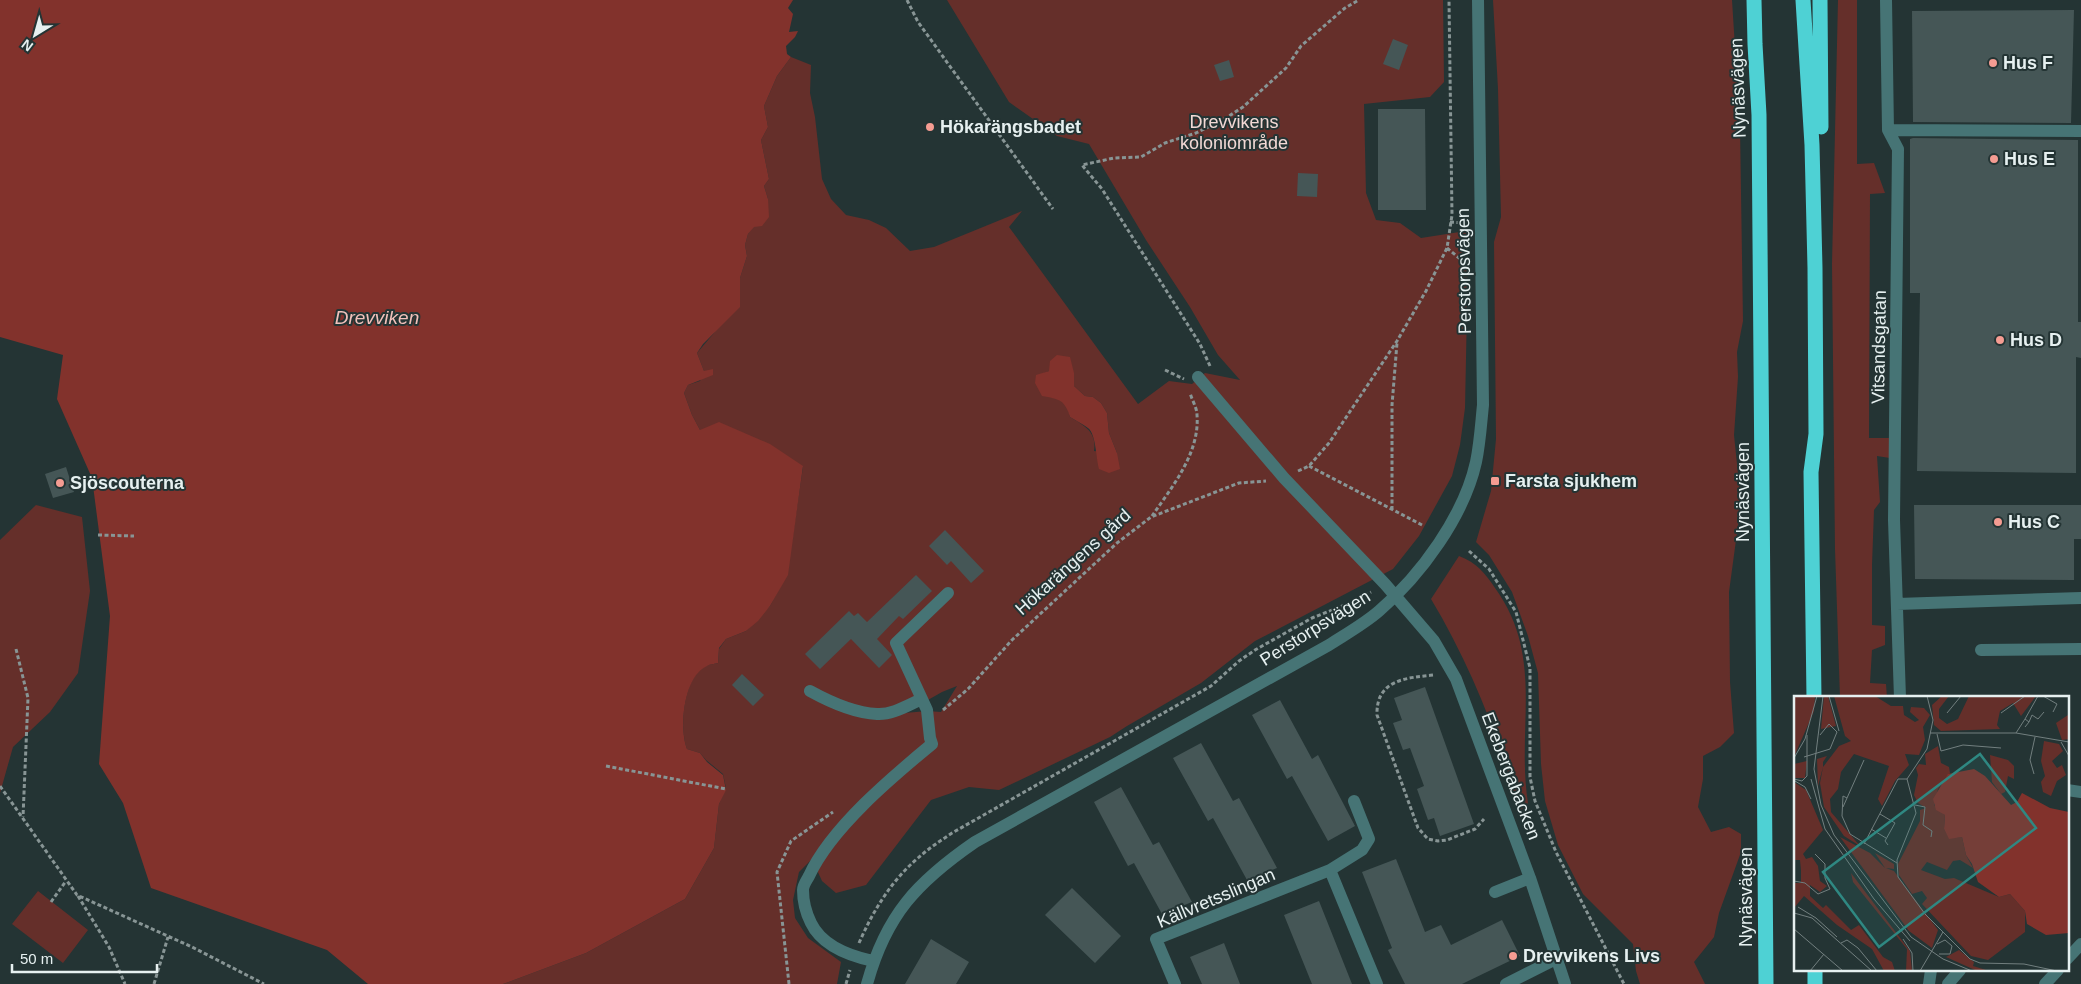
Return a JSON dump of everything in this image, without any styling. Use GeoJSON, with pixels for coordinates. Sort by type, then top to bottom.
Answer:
{"type":"FeatureCollection","features":[{"type":"Feature","properties":{"kind":"highway","name":"Nynäsvägen"},"geometry":{"type":"LineString","coordinates":[[1754,0],[1754,44],[1759,115],[1766,984]]}},
{"type":"Feature","properties":{"kind":"highway"},"geometry":{"type":"LineString","coordinates":[[1803,0],[1812,136],[1815,268],[1816,434],[1811,472],[1814,696]]}},
{"type":"Feature","properties":{"kind":"highway"},"geometry":{"type":"LineString","coordinates":[[1815,268],[1821,206],[1820,0]]}},
{"type":"Feature","properties":{"kind":"street","name":"Perstorpsvägen"},"geometry":{"type":"LineString","coordinates":[[867,984],[873,961],[888,929],[902,906],[916,889],[942,865],[975,842],[1043,803],[1329,645],[1359,626],[1396,596],[1420,570],[1447,528],[1464,497],[1476,463],[1480,434],[1482,395],[1478,0]]}},
{"type":"Feature","properties":{"kind":"street","name":"Vitsandsgatan"},"geometry":{"type":"LineString","coordinates":[[1886,0],[1888,130],[1898,149],[1894,520],[1900,696]]}},
{"type":"Feature","properties":{"kind":"street"},"geometry":{"type":"LineString","coordinates":[[1888,130],[2081,131]]}},
{"type":"Feature","properties":{"kind":"street","name":"Ekebergabacken"},"geometry":{"type":"LineString","coordinates":[[1198,377],[1284,478],[1385,584],[1434,641],[1456,679],[1530,878],[1565,984]]}},
{"type":"Feature","properties":{"kind":"street"},"geometry":{"type":"LineString","coordinates":[[873,961],[841,952],[814,929],[806,912],[803,888],[815,862],[840,830],[899,771],[932,744],[927,710],[896,643],[948,593]]}},
{"type":"Feature","properties":{"kind":"street"},"geometry":{"type":"LineString","coordinates":[[1897,604],[2081,598]]}},
{"type":"Feature","properties":{"kind":"street"},"geometry":{"type":"LineString","coordinates":[[1981,650],[2081,649]]}},
{"type":"Feature","properties":{"kind":"street"},"geometry":{"type":"LineString","coordinates":[[810,690],[831,703],[878,715],[894,711],[922,699]]}},
{"type":"Feature","properties":{"kind":"street"},"geometry":{"type":"LineString","coordinates":[[2068,790],[2081,792]]}},
{"type":"Feature","properties":{"kind":"street","name":"Källvretsslingan"},"geometry":{"type":"LineString","coordinates":[[1175,984],[1156,940],[1330,870],[1362,850],[1369,839],[1354,801]]}},
{"type":"Feature","properties":{"kind":"street"},"geometry":{"type":"LineString","coordinates":[[1330,870],[1377,984]]}},
{"type":"Feature","properties":{"kind":"street"},"geometry":{"type":"LineString","coordinates":[[1495,892],[1530,878]]}},
{"type":"Feature","properties":{"kind":"street"},"geometry":{"type":"LineString","coordinates":[[2068,958],[2081,944]]}},
{"type":"Feature","properties":{"kind":"street"},"geometry":{"type":"LineString","coordinates":[[1506,984],[1556,959]]}},
{"type":"Feature","properties":{"kind":"street"},"geometry":{"type":"LineString","coordinates":[[1948,984],[1958,972]]}},
{"type":"Feature","properties":{"kind":"street"},"geometry":{"type":"LineString","coordinates":[[2045,984],[2056,972]]}},
{"type":"Feature","properties":{"kind":"path"},"geometry":{"type":"LineString","coordinates":[[907,0],[918,22],[1053,209]]}},
{"type":"Feature","properties":{"kind":"path"},"geometry":{"type":"LineString","coordinates":[[1210,367],[1200,344],[1107,197],[1082,165],[1114,158],[1141,157],[1165,143],[1196,134],[1226,118],[1243,107],[1286,68],[1301,46],[1345,8],[1359,0]]}},
{"type":"Feature","properties":{"kind":"path","name":"Perstorpsvägen"},"geometry":{"type":"LineString","coordinates":[[1392,510],[1309,466],[1329,442],[1397,341],[1426,291],[1447,248],[1452,215],[1449,0]]}},
{"type":"Feature","properties":{"kind":"path"},"geometry":{"type":"LineString","coordinates":[[1447,248],[1471,268]]}},
{"type":"Feature","properties":{"kind":"path"},"geometry":{"type":"LineString","coordinates":[[1397,341],[1392,405],[1392,510],[1422,525]]}},
{"type":"Feature","properties":{"kind":"path"},"geometry":{"type":"LineString","coordinates":[[1151,517],[1187,462],[1196,433],[1197,414],[1184,379],[1165,370]]}},
{"type":"Feature","properties":{"kind":"path","name":"Hökarängens gård"},"geometry":{"type":"LineString","coordinates":[[930,738],[939,713],[968,689],[1012,640],[1117,543],[1151,517],[1239,483],[1265,482],[1284,478]]}},
{"type":"Feature","properties":{"kind":"path"},"geometry":{"type":"LineString","coordinates":[[98,535],[134,536]]}},
{"type":"Feature","properties":{"kind":"path"},"geometry":{"type":"LineString","coordinates":[[1469,551],[1489,569],[1516,612],[1530,668],[1530,777],[1535,801],[1556,852],[1624,984]]}},
{"type":"Feature","properties":{"kind":"path"},"geometry":{"type":"LineString","coordinates":[[846,984],[853,956],[869,920],[900,876],[918,857],[952,833],[1211,686],[1239,661],[1255,650],[1312,618],[1354,602],[1385,584]]}},
{"type":"Feature","properties":{"kind":"path"},"geometry":{"type":"LineString","coordinates":[[16,649],[28,698],[23,818]]}},
{"type":"Feature","properties":{"kind":"path"},"geometry":{"type":"LineString","coordinates":[[1433,676],[1408,677],[1388,686],[1379,696],[1377,715],[1418,828],[1428,839],[1447,840],[1475,830],[1484,819]]}},
{"type":"Feature","properties":{"kind":"path"},"geometry":{"type":"LineString","coordinates":[[606,766],[726,789]]}},
{"type":"Feature","properties":{"kind":"path"},"geometry":{"type":"LineString","coordinates":[[0,786],[66,881],[78,895],[109,947],[125,984]]}},
{"type":"Feature","properties":{"kind":"path"},"geometry":{"type":"LineString","coordinates":[[51,902],[66,881]]}},
{"type":"Feature","properties":{"kind":"path"},"geometry":{"type":"LineString","coordinates":[[78,895],[264,984]]}},
{"type":"Feature","properties":{"kind":"path"},"geometry":{"type":"LineString","coordinates":[[154,984],[168,937]]}},
{"type":"Feature","properties":{"kind":"green space","name":"Drevvikens koloniområde"},"geometry":{"type":"Polygon","coordinates":[[[947,0],[1443,0],[1444,82],[1430,97],[1364,104],[1366,193],[1376,220],[1400,223],[1421,238],[1466,231],[1468,258],[1465,408],[1460,445],[1452,476],[1419,536],[1393,569],[1255,641],[1201,683],[1110,737],[999,790],[969,787],[931,800],[866,885],[836,893],[822,881],[812,859],[799,872],[793,900],[795,918],[808,938],[841,962],[837,984],[503,984],[586,953],[685,899],[714,848],[719,804],[726,788],[723,774],[700,753],[687,749],[683,729],[685,704],[692,681],[698,672],[706,666],[718,663],[719,649],[726,639],[746,631],[770,606],[787,575],[803,467],[700,430],[684,393],[688,385],[700,381],[704,371],[697,353],[714,333],[739,291],[740,278],[747,256],[745,245],[748,234],[768,199],[764,186],[769,179],[761,140],[768,127],[764,106],[777,76],[791,57],[811,65],[810,93],[815,117],[822,179],[831,199],[846,215],[869,220],[886,228],[910,251],[934,247],[1022,211],[1009,227],[1138,404],[1169,381],[1192,384],[1205,373],[1240,380],[1218,355],[1089,144],[1057,136],[1009,102],[947,0]],[[1049,371],[1044,373],[1058,399],[1067,406],[1070,417],[1092,434],[1094,451],[1117,453],[1109,433],[1107,413],[1101,403],[1093,397],[1085,396],[1074,386],[1074,373],[1049,371]],[[957,686],[942,692],[905,713],[941,712],[957,686]]]}},
{"type":"Feature","properties":{"kind":"green space"},"geometry":{"type":"Polygon","coordinates":[[[1493,0],[1732,0],[1740,127],[1743,321],[1737,352],[1738,377],[1734,435],[1741,503],[1729,592],[1730,682],[1734,733],[1720,747],[1703,756],[1703,779],[1698,807],[1711,832],[1729,827],[1741,834],[1741,852],[1719,913],[1714,937],[1694,962],[1705,984],[1640,984],[1636,971],[1633,944],[1583,894],[1558,845],[1545,801],[1541,764],[1538,673],[1528,636],[1512,592],[1489,555],[1476,542],[1491,491],[1496,439],[1494,242],[1501,217],[1498,89],[1493,0]]]}},
{"type":"Feature","properties":{"kind":"green space"},"geometry":{"type":"Polygon","coordinates":[[[1838,0],[1857,0],[1857,164],[1874,163],[1885,193],[1870,194],[1869,438],[1891,438],[1890,458],[1877,456],[1880,502],[1874,510],[1872,625],[1885,626],[1885,645],[1872,650],[1870,683],[1886,684],[1887,696],[1840,696],[1835,549],[1832,264],[1838,0]]]}},
{"type":"Feature","properties":{"kind":"green space"},"geometry":{"type":"Polygon","coordinates":[[[36,505],[82,517],[90,591],[78,673],[50,712],[13,747],[0,793],[0,540],[36,505]]]}},
{"type":"Feature","properties":{"kind":"green space"},"geometry":{"type":"Polygon","coordinates":[[[1459,556],[1476,565],[1484,573],[1510,614],[1520,640],[1526,693],[1525,775],[1528,803],[1519,812],[1503,757],[1471,675],[1431,599],[1459,556]]]}},
{"type":"Feature","properties":{"kind":"green space"},"geometry":{"type":"Polygon","coordinates":[[[38,891],[88,930],[63,963],[12,924],[38,891]]]}},
{"type":"Feature","properties":{"kind":"water","name":"Drevviken"},"geometry":{"type":"Polygon","coordinates":[[[0,0],[793,0],[788,8],[793,14],[789,32],[798,31],[786,46],[787,54],[791,57],[777,76],[764,106],[768,127],[761,140],[769,179],[764,186],[768,199],[769,217],[762,226],[754,227],[748,234],[745,245],[747,256],[740,278],[740,307],[703,344],[697,353],[704,371],[713,369],[713,375],[688,385],[684,393],[700,430],[719,422],[770,444],[803,466],[788,575],[770,606],[758,621],[746,631],[726,639],[719,648],[718,663],[708,665],[699,672],[688,692],[683,717],[687,749],[700,753],[707,762],[723,775],[726,790],[719,804],[714,848],[685,899],[586,953],[503,984],[368,984],[327,950],[151,888],[123,803],[99,764],[110,616],[92,478],[57,399],[63,355],[0,337],[0,0]]]}},
{"type":"Feature","properties":{"kind":"water"},"geometry":{"type":"Polygon","coordinates":[[[1057,355],[1070,357],[1074,373],[1074,386],[1085,396],[1093,397],[1101,403],[1107,413],[1109,433],[1117,453],[1120,469],[1109,473],[1099,469],[1091,431],[1070,417],[1066,407],[1060,401],[1042,396],[1035,383],[1036,375],[1049,371],[1050,361],[1057,355]]]}},
{"type":"Feature","properties":{"kind":"building","name":"Hus F"},"geometry":{"type":"Polygon","coordinates":[[[2074,10],[2071,123],[1913,122],[1912,11],[2074,10]]]}},
{"type":"Feature","properties":{"kind":"building"},"geometry":{"type":"Polygon","coordinates":[[[1393,39],[1408,45],[1399,70],[1383,64],[1393,39]]]}},
{"type":"Feature","properties":{"kind":"building"},"geometry":{"type":"Polygon","coordinates":[[[1229,60],[1234,77],[1220,81],[1214,65],[1229,60]]]}},
{"type":"Feature","properties":{"kind":"building"},"geometry":{"type":"Polygon","coordinates":[[[1378,109],[1425,109],[1426,210],[1378,210],[1378,109]]]}},
{"type":"Feature","properties":{"kind":"building"},"geometry":{"type":"Polygon","coordinates":[[[1910,139],[2078,140],[2078,322],[2081,322],[2081,358],[2076,357],[2076,473],[1917,471],[1920,293],[1910,293],[1910,139]]]}},
{"type":"Feature","properties":{"kind":"building"},"geometry":{"type":"Polygon","coordinates":[[[1298,173],[1318,174],[1317,197],[1297,196],[1298,173]]]}},
{"type":"Feature","properties":{"kind":"building","name":"Sjöscouterna"},"geometry":{"type":"Polygon","coordinates":[[[66,467],[74,492],[53,498],[45,474],[66,467]]]}},
{"type":"Feature","properties":{"kind":"building"},"geometry":{"type":"Polygon","coordinates":[[[1914,505],[2081,505],[2081,539],[2074,539],[2074,580],[1915,579],[1914,505]]]}},
{"type":"Feature","properties":{"kind":"building"},"geometry":{"type":"Polygon","coordinates":[[[945,530],[984,571],[971,583],[951,561],[947,565],[929,546],[945,530]]]}},
{"type":"Feature","properties":{"kind":"building"},"geometry":{"type":"Polygon","coordinates":[[[916,575],[932,591],[903,619],[899,616],[877,639],[892,655],[879,668],[851,639],[820,669],[805,654],[849,611],[854,616],[858,613],[867,622],[916,575]]]}},
{"type":"Feature","properties":{"kind":"building"},"geometry":{"type":"Polygon","coordinates":[[[742,674],[764,695],[753,706],[732,685],[742,674]]]}},
{"type":"Feature","properties":{"kind":"building"},"geometry":{"type":"Polygon","coordinates":[[[1425,687],[1474,824],[1440,836],[1434,818],[1428,820],[1417,789],[1424,786],[1410,748],[1403,750],[1393,723],[1402,720],[1394,698],[1425,687]]]}},
{"type":"Feature","properties":{"kind":"building"},"geometry":{"type":"Polygon","coordinates":[[[1280,700],[1312,759],[1318,755],[1355,826],[1328,841],[1292,776],[1287,779],[1252,715],[1280,700]]]}},
{"type":"Feature","properties":{"kind":"building"},"geometry":{"type":"Polygon","coordinates":[[[1201,743],[1233,801],[1239,798],[1277,868],[1247,880],[1213,818],[1208,821],[1173,758],[1201,743]]]}},
{"type":"Feature","properties":{"kind":"building"},"geometry":{"type":"Polygon","coordinates":[[[1121,787],[1153,845],[1159,842],[1192,902],[1162,914],[1134,863],[1128,866],[1094,802],[1121,787]]]}},
{"type":"Feature","properties":{"kind":"building"},"geometry":{"type":"Polygon","coordinates":[[[1396,859],[1425,932],[1441,925],[1451,945],[1502,920],[1520,956],[1462,984],[1405,984],[1388,950],[1392,948],[1362,872],[1396,859]]]}},
{"type":"Feature","properties":{"kind":"building"},"geometry":{"type":"Polygon","coordinates":[[[1072,888],[1121,936],[1095,963],[1045,915],[1072,888]]]}},
{"type":"Feature","properties":{"kind":"building"},"geometry":{"type":"Polygon","coordinates":[[[1319,901],[1352,984],[1312,984],[1284,915],[1319,901]]]}},
{"type":"Feature","properties":{"kind":"building"},"geometry":{"type":"Polygon","coordinates":[[[931,939],[969,962],[956,984],[905,984],[931,939]]]}},
{"type":"Feature","properties":{"kind":"building"},"geometry":{"type":"Polygon","coordinates":[[[1224,943],[1240,984],[1202,984],[1190,957],[1224,943]]]}},
{"type":"Feature","properties":{"kind":"place","name":"Hus F"},"geometry":{"type":"Point","coordinates":[1993,63]}},
{"type":"Feature","properties":{"kind":"place","name":"Hökarängsbadet"},"geometry":{"type":"Point","coordinates":[930,127]}},
{"type":"Feature","properties":{"kind":"place","name":"Hus E"},"geometry":{"type":"Point","coordinates":[1994,159]}},
{"type":"Feature","properties":{"kind":"place","name":"Hus D"},"geometry":{"type":"Point","coordinates":[2000,340]}},
{"type":"Feature","properties":{"kind":"place","name":"Farsta sjukhem"},"geometry":{"type":"Point","coordinates":[1495,481]}},
{"type":"Feature","properties":{"kind":"place","name":"Sjöscouterna"},"geometry":{"type":"Point","coordinates":[60,483]}},
{"type":"Feature","properties":{"kind":"place","name":"Hus C"},"geometry":{"type":"Point","coordinates":[1998,522]}},
{"type":"Feature","properties":{"kind":"place","name":"Drevvikens Livs"},"geometry":{"type":"Point","coordinates":[1513,956]}}]}
